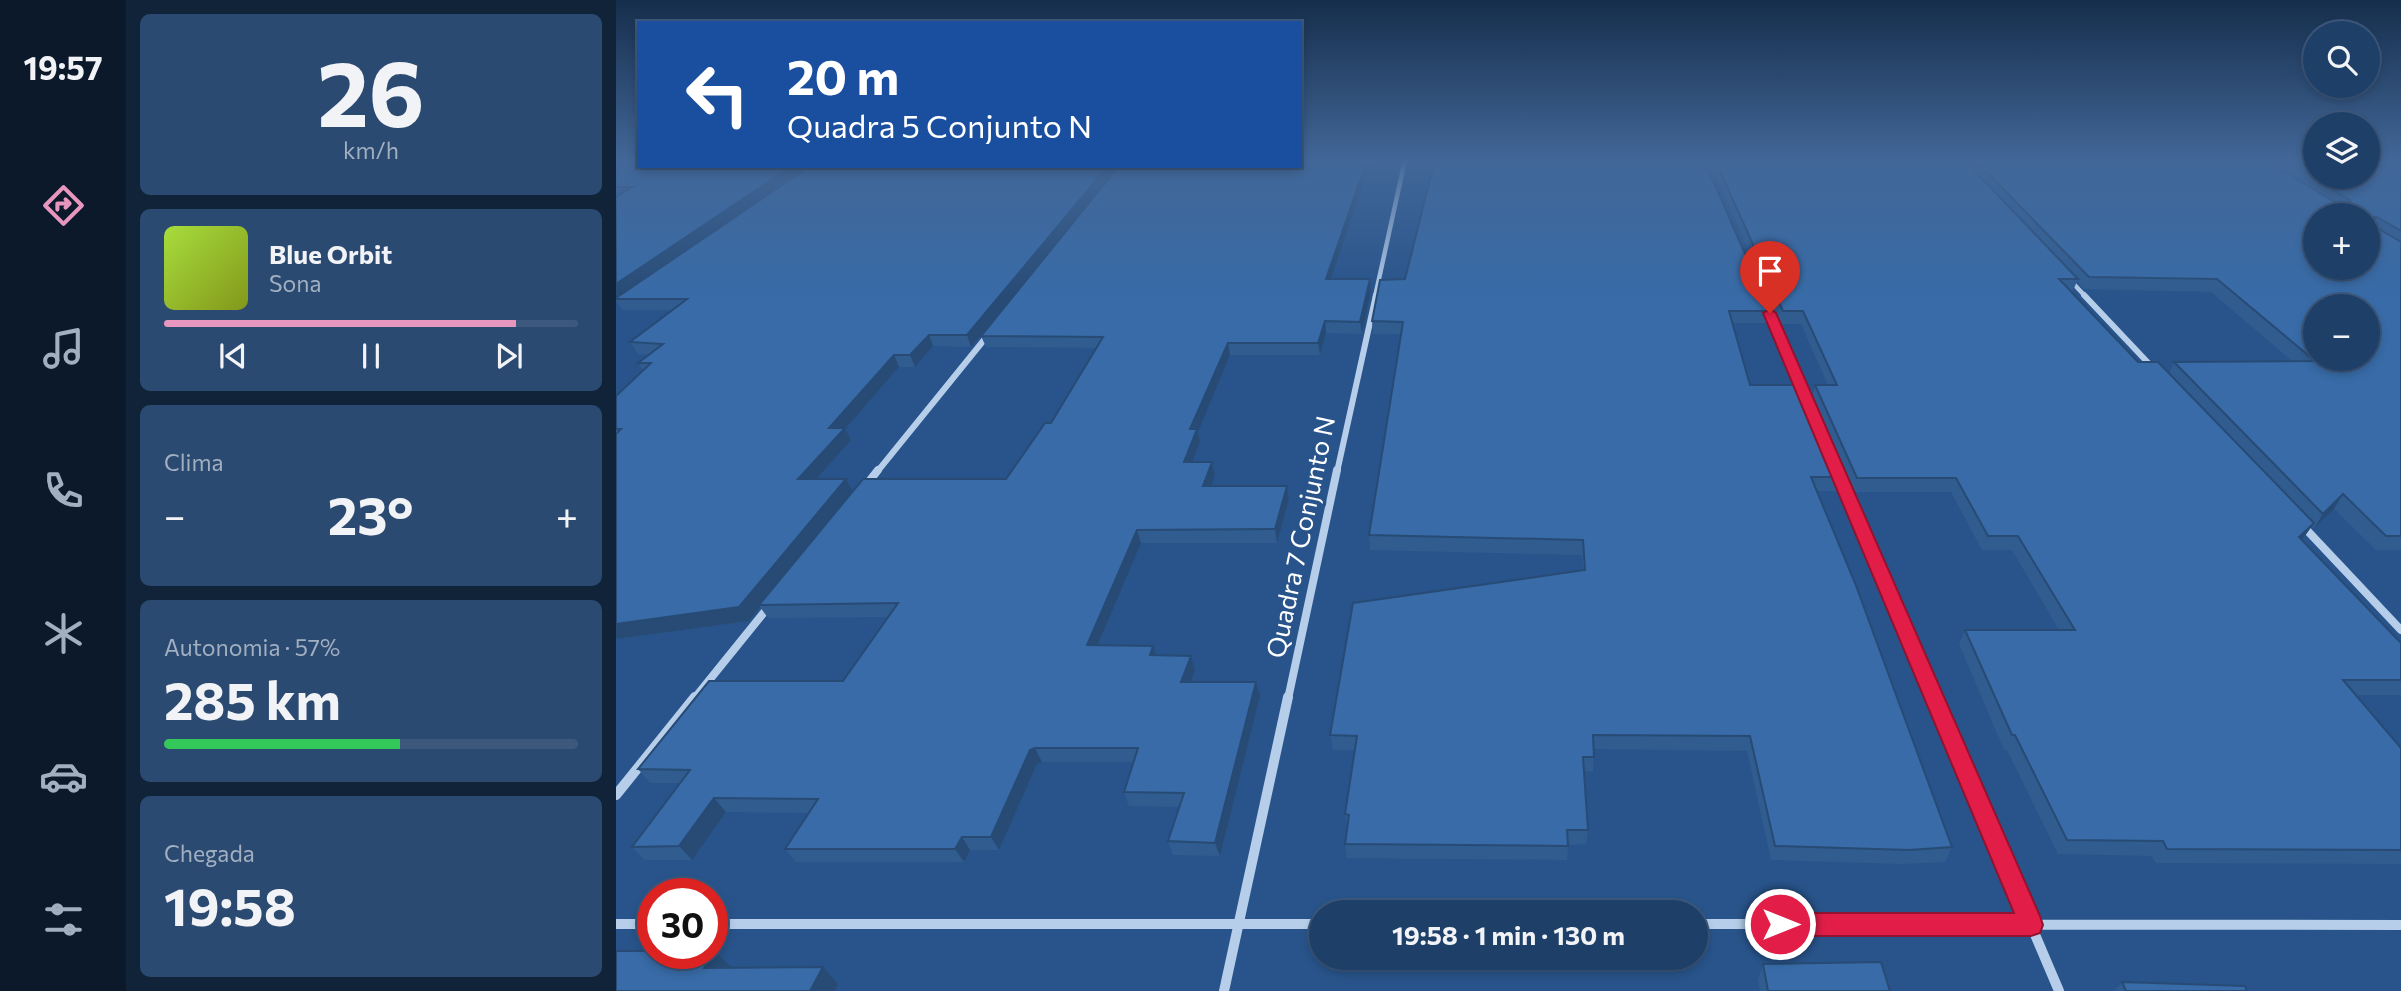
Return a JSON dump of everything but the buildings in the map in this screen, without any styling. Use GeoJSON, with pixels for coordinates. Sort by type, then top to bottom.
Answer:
{"type":"FeatureCollection","features":[{"type":"Feature","properties":{"kind":"street","name":"Quadra 7 Conjunto N"},"geometry":{"type":"LineString","coordinates":[[1224,991],[1395,206]]}},
{"type":"Feature","properties":{"kind":"street"},"geometry":{"type":"LineString","coordinates":[[2060,270],[2155,370]]}},
{"type":"Feature","properties":{"kind":"street"},"geometry":{"type":"LineString","coordinates":[[1764,300],[1808,402]]}},
{"type":"Feature","properties":{"kind":"street"},"geometry":{"type":"LineString","coordinates":[[862,491],[993,329]]}},
{"type":"Feature","properties":{"kind":"street"},"geometry":{"type":"LineString","coordinates":[[1835,466],[2059,991]]}},
{"type":"Feature","properties":{"kind":"street"},"geometry":{"type":"LineString","coordinates":[[2297,520],[2401,630]]}},
{"type":"Feature","properties":{"kind":"street"},"geometry":{"type":"LineString","coordinates":[[616,795],[774,600]]}},
{"type":"Feature","properties":{"kind":"street"},"geometry":{"type":"LineString","coordinates":[[616,924],[637,924]]}},
{"type":"Feature","properties":{"kind":"street"},"geometry":{"type":"LineString","coordinates":[[728,924],[1309,924]]}},
{"type":"Feature","properties":{"kind":"street"},"geometry":{"type":"LineString","coordinates":[[1708,924],[2401,925]]}},
{"type":"Feature","properties":{"kind":"route"},"geometry":{"type":"LineString","coordinates":[[1770,313],[2031,925],[1780,924]]}}]}
